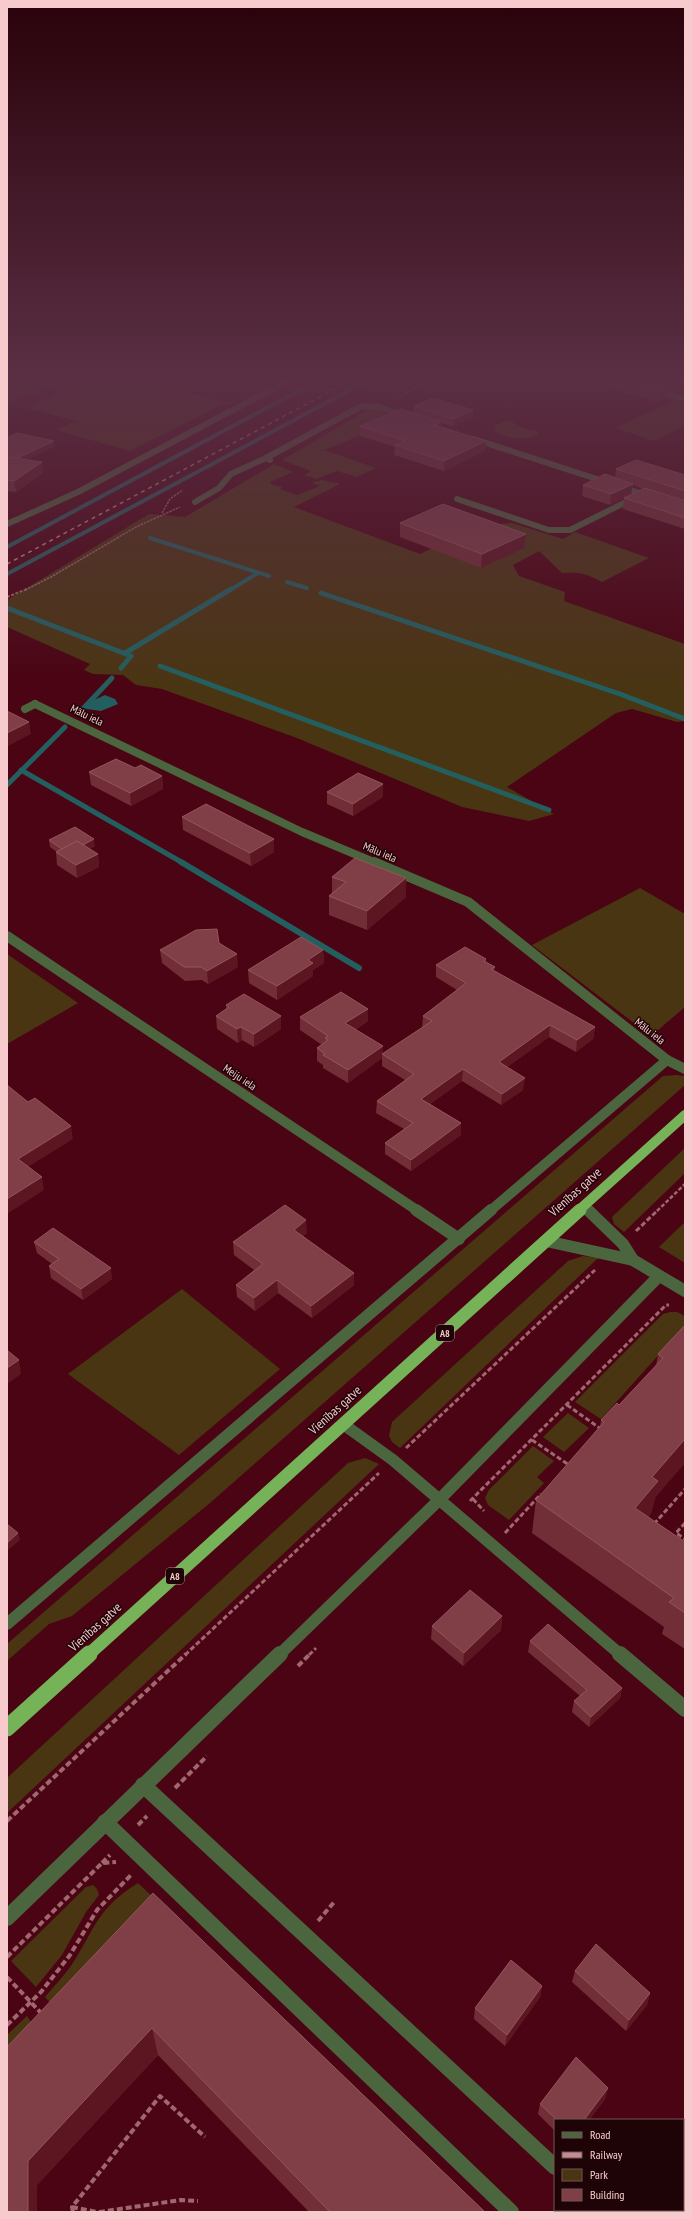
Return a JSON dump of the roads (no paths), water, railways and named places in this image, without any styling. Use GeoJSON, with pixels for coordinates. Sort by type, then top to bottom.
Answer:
{"type":"FeatureCollection","features":[{"type":"Feature","properties":{"kind":"highway","name":"Vienības gatve"},"geometry":{"type":"LineString","coordinates":[[7,1728],[685,1115]]}},
{"type":"Feature","properties":{"kind":"street"},"geometry":{"type":"LineString","coordinates":[[7,524],[78,492],[103,479]]}},
{"type":"Feature","properties":{"kind":"street"},"geometry":{"type":"LineString","coordinates":[[195,502],[219,488],[227,479]]}},
{"type":"Feature","properties":{"kind":"street"},"geometry":{"type":"LineString","coordinates":[[595,479],[656,498]]}},
{"type":"Feature","properties":{"kind":"street"},"geometry":{"type":"LineString","coordinates":[[457,499],[549,530],[560,532],[570,530],[642,494]]}},
{"type":"Feature","properties":{"kind":"street","name":"Mālu iela"},"geometry":{"type":"LineString","coordinates":[[24,709],[35,704],[302,832],[468,902],[667,1060],[685,1069]]}},
{"type":"Feature","properties":{"kind":"street","name":"Meiju iela"},"geometry":{"type":"LineString","coordinates":[[7,936],[459,1239]]}},
{"type":"Feature","properties":{"kind":"street"},"geometry":{"type":"LineString","coordinates":[[7,1624],[667,1060]]}},
{"type":"Feature","properties":{"kind":"street"},"geometry":{"type":"LineString","coordinates":[[584,1206],[623,1244],[633,1260]]}},
{"type":"Feature","properties":{"kind":"street"},"geometry":{"type":"LineString","coordinates":[[546,1241],[633,1260],[685,1291]]}},
{"type":"Feature","properties":{"kind":"street"},"geometry":{"type":"LineString","coordinates":[[7,1918],[142,1785],[439,1500],[659,1276]]}},
{"type":"Feature","properties":{"kind":"street"},"geometry":{"type":"LineString","coordinates":[[343,1424],[393,1460],[685,1710]]}},
{"type":"Feature","properties":{"kind":"street"},"geometry":{"type":"LineString","coordinates":[[142,1785],[554,2166]]}},
{"type":"Feature","properties":{"kind":"street"},"geometry":{"type":"LineString","coordinates":[[104,1822],[511,2212]]}},
{"type":"Feature","properties":{"kind":"water"},"geometry":{"type":"Polygon","coordinates":[[[105,695],[115,699],[118,704],[101,711],[87,709],[85,704],[105,695]]]}},
{"type":"Feature","properties":{"kind":"waterway"},"geometry":{"type":"LineString","coordinates":[[7,547],[135,479]]}},
{"type":"Feature","properties":{"kind":"waterway"},"geometry":{"type":"LineString","coordinates":[[7,574],[185,479]]}},
{"type":"Feature","properties":{"kind":"waterway"},"geometry":{"type":"LineString","coordinates":[[150,538],[269,576]]}},
{"type":"Feature","properties":{"kind":"waterway"},"geometry":{"type":"LineString","coordinates":[[230,590],[258,573]]}},
{"type":"Feature","properties":{"kind":"waterway"},"geometry":{"type":"LineString","coordinates":[[287,582],[307,588]]}},
{"type":"Feature","properties":{"kind":"waterway"},"geometry":{"type":"LineString","coordinates":[[125,653],[231,589]]}},
{"type":"Feature","properties":{"kind":"waterway"},"geometry":{"type":"LineString","coordinates":[[321,593],[620,694],[685,719]]}},
{"type":"Feature","properties":{"kind":"waterway"},"geometry":{"type":"LineString","coordinates":[[7,608],[131,656],[121,668]]}},
{"type":"Feature","properties":{"kind":"waterway"},"geometry":{"type":"LineString","coordinates":[[160,666],[549,810]]}},
{"type":"Feature","properties":{"kind":"waterway"},"geometry":{"type":"LineString","coordinates":[[79,713],[112,678]]}},
{"type":"Feature","properties":{"kind":"waterway"},"geometry":{"type":"LineString","coordinates":[[22,770],[65,727]]}},
{"type":"Feature","properties":{"kind":"waterway"},"geometry":{"type":"LineString","coordinates":[[7,785],[22,770]]}},
{"type":"Feature","properties":{"kind":"waterway"},"geometry":{"type":"LineString","coordinates":[[22,770],[183,863]]}},
{"type":"Feature","properties":{"kind":"waterway"},"geometry":{"type":"LineString","coordinates":[[181,862],[359,968]]}},
{"type":"Feature","properties":{"kind":"railway"},"geometry":{"type":"LineString","coordinates":[[7,564],[167,479]]}}]}
